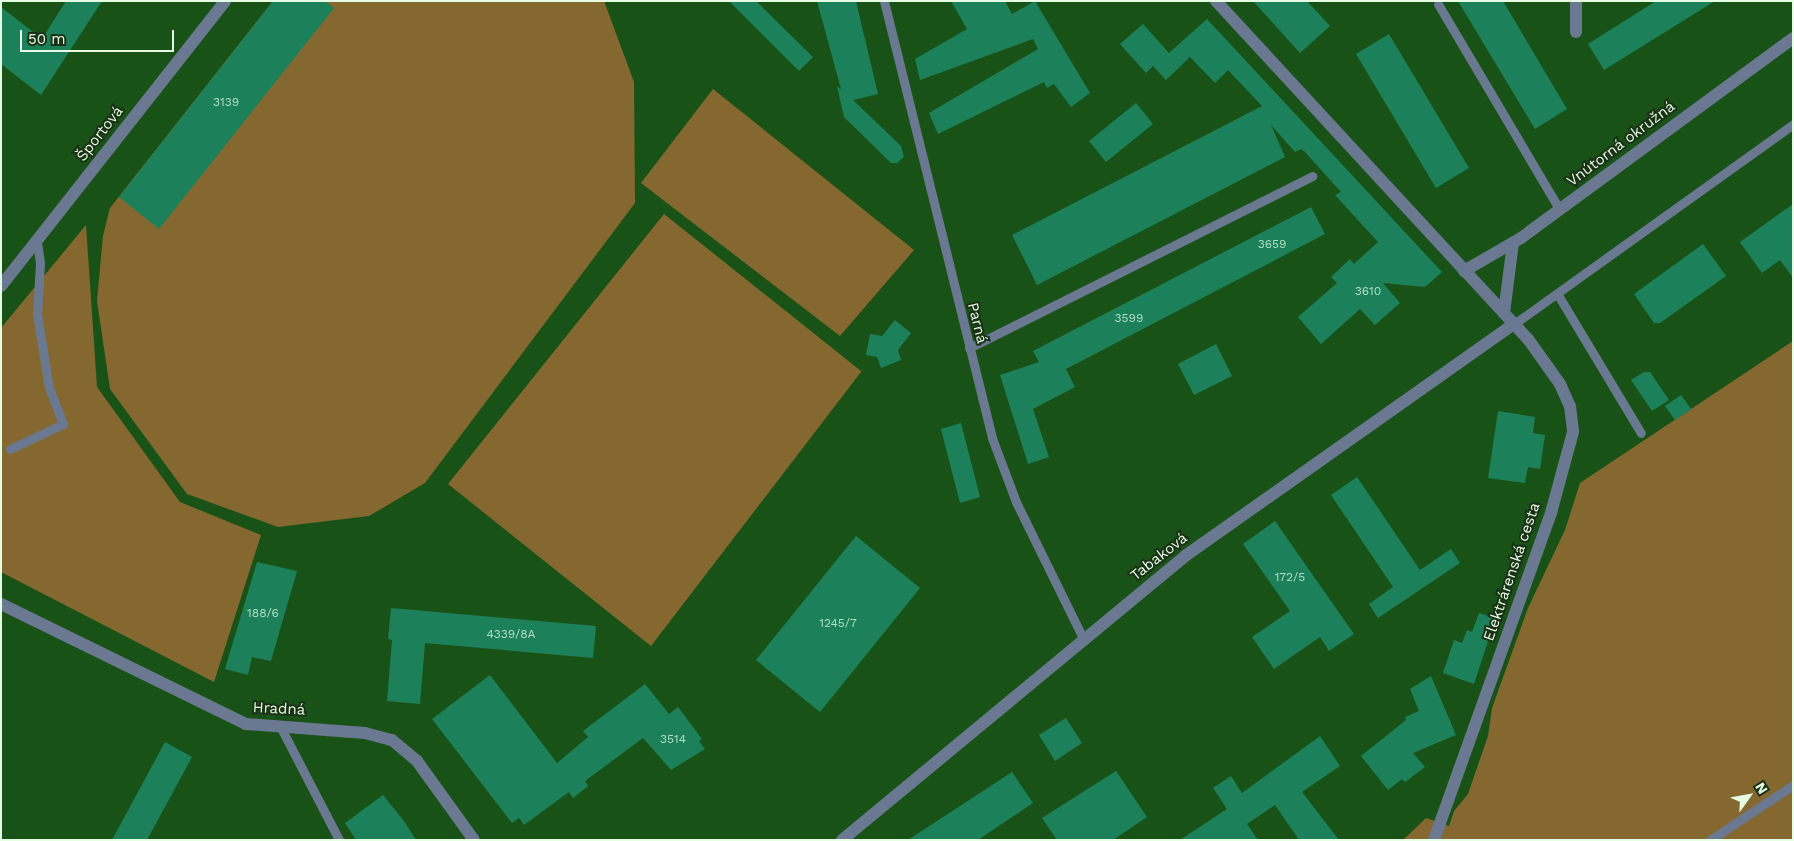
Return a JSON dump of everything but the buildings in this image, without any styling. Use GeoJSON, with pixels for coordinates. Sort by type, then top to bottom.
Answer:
{"type":"FeatureCollection","features":[{"type":"Feature","properties":{"kind":"street","name":"Športová"},"geometry":{"type":"LineString","coordinates":[[1,286],[225,1]]}},
{"type":"Feature","properties":{"kind":"street"},"geometry":{"type":"LineString","coordinates":[[1216,1],[1514,324]]}},
{"type":"Feature","properties":{"kind":"street"},"geometry":{"type":"LineString","coordinates":[[1576,1],[1576,32]]}},
{"type":"Feature","properties":{"kind":"street","name":"Vnútorná okružná"},"geometry":{"type":"LineString","coordinates":[[1464,271],[1513,243],[1560,210],[1793,38]]}},
{"type":"Feature","properties":{"kind":"street"},"geometry":{"type":"LineString","coordinates":[[1504,313],[1513,243]]}},
{"type":"Feature","properties":{"kind":"street","name":"Tabaková"},"geometry":{"type":"LineString","coordinates":[[842,840],[1083,638],[1185,556],[1514,324]]}},
{"type":"Feature","properties":{"kind":"street","name":"Elektrárenská cesta"},"geometry":{"type":"LineString","coordinates":[[1434,840],[1551,513],[1573,432],[1570,406],[1560,384],[1528,339],[1514,324]]}},
{"type":"Feature","properties":{"kind":"street","name":"Hradná"},"geometry":{"type":"LineString","coordinates":[[1,604],[246,724],[365,733],[392,740],[417,761],[474,840]]}},
{"type":"Feature","properties":{"kind":"lane","name":"Parná"},"geometry":{"type":"LineString","coordinates":[[884,1],[992,438],[1016,502],[1083,638]]}},
{"type":"Feature","properties":{"kind":"lane"},"geometry":{"type":"LineString","coordinates":[[1438,4],[1560,210]]}},
{"type":"Feature","properties":{"kind":"lane"},"geometry":{"type":"LineString","coordinates":[[1514,324],[1558,295],[1793,124]]}},
{"type":"Feature","properties":{"kind":"lane"},"geometry":{"type":"LineString","coordinates":[[970,348],[1312,176]]}},
{"type":"Feature","properties":{"kind":"lane"},"geometry":{"type":"LineString","coordinates":[[10,449],[63,424],[49,388],[37,314],[40,264],[37,241]]}},
{"type":"Feature","properties":{"kind":"lane"},"geometry":{"type":"LineString","coordinates":[[1558,295],[1641,434]]}},
{"type":"Feature","properties":{"kind":"lane"},"geometry":{"type":"LineString","coordinates":[[280,726],[338,840]]}},
{"type":"Feature","properties":{"kind":"lane"},"geometry":{"type":"LineString","coordinates":[[1710,840],[1793,785]]}},
{"type":"Feature","properties":{"kind":"shaded area"},"geometry":{"type":"Polygon","coordinates":[[[273,1],[604,1],[634,82],[635,203],[425,483],[369,516],[278,527],[187,494],[110,389],[97,301],[103,236],[110,208],[273,1]]]}},
{"type":"Feature","properties":{"kind":"shaded area"},"geometry":{"type":"Polygon","coordinates":[[[713,89],[914,250],[840,336],[641,183],[713,89]]]}},
{"type":"Feature","properties":{"kind":"shaded area"},"geometry":{"type":"Polygon","coordinates":[[[664,214],[861,371],[864,368],[651,646],[448,484],[664,214]]]}},
{"type":"Feature","properties":{"kind":"shaded area"},"geometry":{"type":"Polygon","coordinates":[[[86,225],[97,387],[180,502],[261,535],[214,682],[1,572],[1,328],[86,225]]]}},
{"type":"Feature","properties":{"kind":"shaded area"},"geometry":{"type":"Polygon","coordinates":[[[1793,341],[1793,840],[1403,840],[1426,818],[1449,826],[1454,811],[1468,794],[1488,736],[1492,708],[1528,608],[1565,530],[1580,483],[1793,341]]]}}]}
